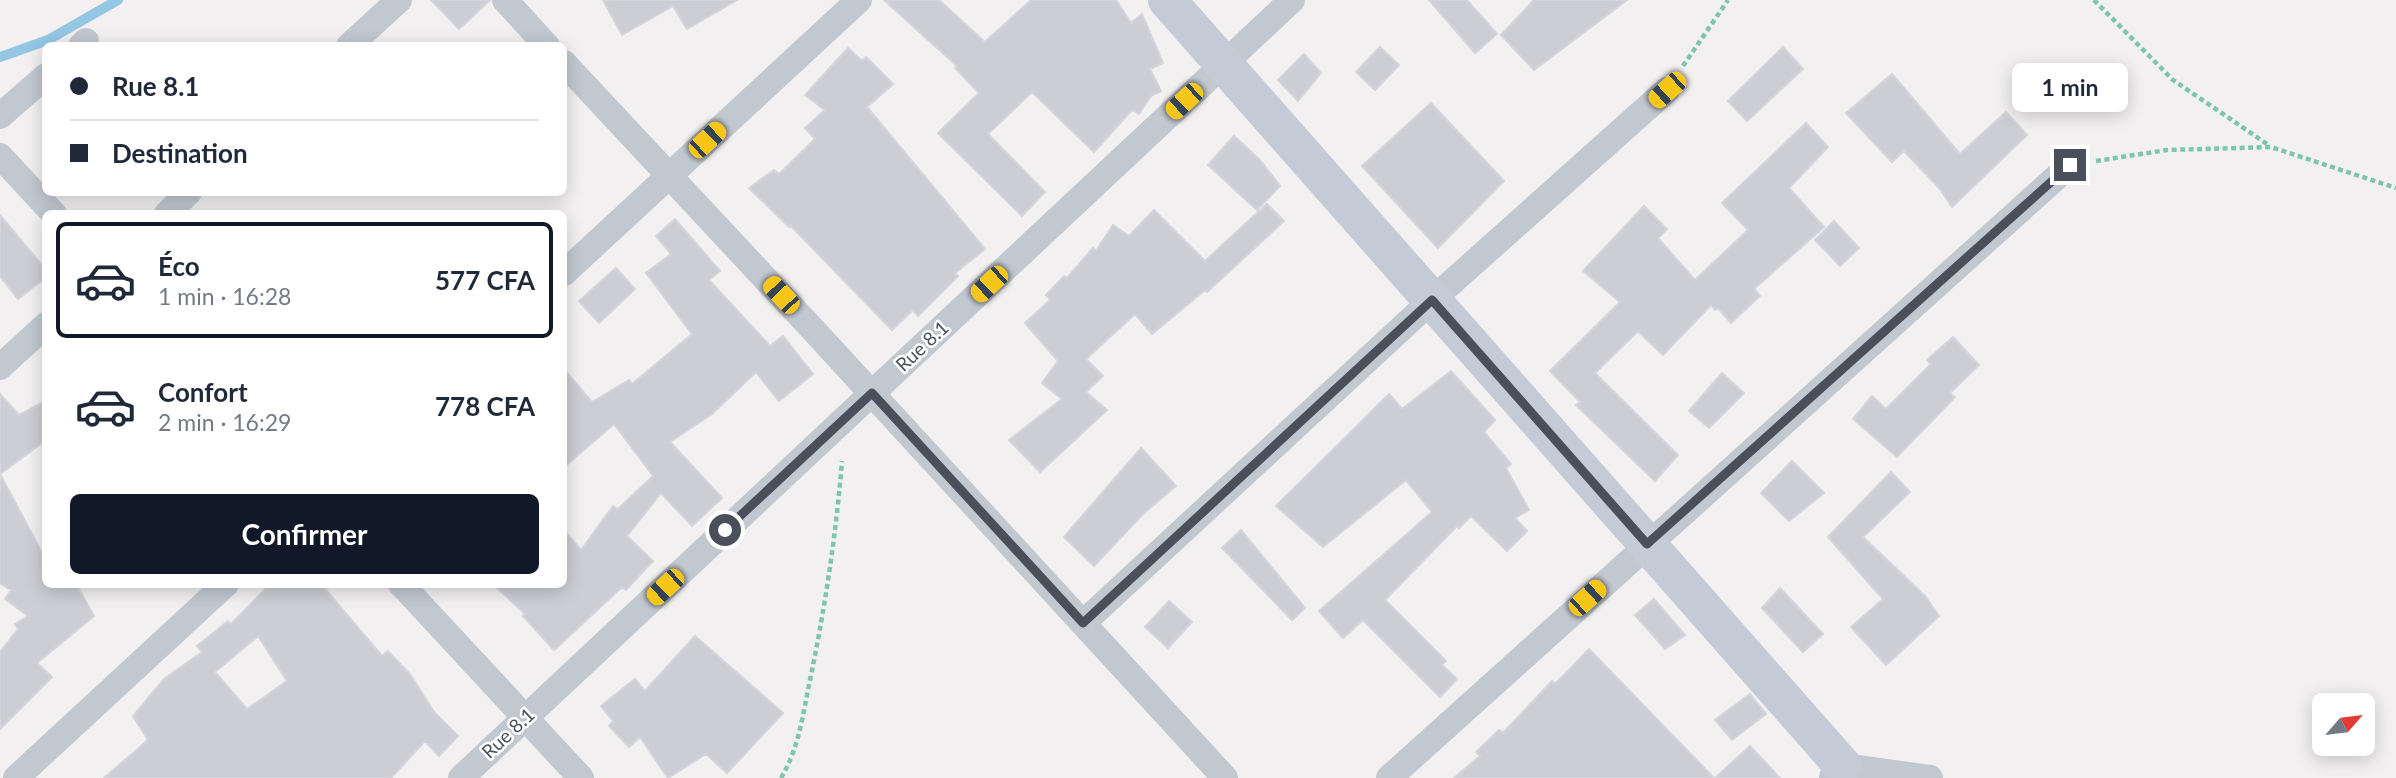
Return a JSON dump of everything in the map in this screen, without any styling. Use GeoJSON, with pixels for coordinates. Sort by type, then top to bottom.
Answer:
{"type":"FeatureCollection","features":[{"type":"Feature","properties":{"kind":"street"},"geometry":{"type":"LineString","coordinates":[[353,42],[399,0]]}},
{"type":"Feature","properties":{"kind":"street"},"geometry":{"type":"LineString","coordinates":[[505,0],[543,42]]}},
{"type":"Feature","properties":{"kind":"street"},"geometry":{"type":"LineString","coordinates":[[567,270],[859,0]]}},
{"type":"Feature","properties":{"kind":"street"},"geometry":{"type":"LineString","coordinates":[[1167,0],[1647,544],[1837,772],[1930,778]]}},
{"type":"Feature","properties":{"kind":"street","name":"Rue 8.1"},"geometry":{"type":"LineString","coordinates":[[461,778],[1292,0]]}},
{"type":"Feature","properties":{"kind":"street"},"geometry":{"type":"LineString","coordinates":[[567,66],[872,393],[1225,778]]}},
{"type":"Feature","properties":{"kind":"street"},"geometry":{"type":"LineString","coordinates":[[0,116],[42,79]]}},
{"type":"Feature","properties":{"kind":"street"},"geometry":{"type":"LineString","coordinates":[[1083,623],[1432,300],[1667,90]]}},
{"type":"Feature","properties":{"kind":"street"},"geometry":{"type":"LineString","coordinates":[[0,156],[50,210]]}},
{"type":"Feature","properties":{"kind":"street"},"geometry":{"type":"LineString","coordinates":[[1389,778],[2070,165]]}},
{"type":"Feature","properties":{"kind":"street"},"geometry":{"type":"LineString","coordinates":[[171,210],[186,196]]}},
{"type":"Feature","properties":{"kind":"street"},"geometry":{"type":"LineString","coordinates":[[0,367],[42,329]]}},
{"type":"Feature","properties":{"kind":"street"},"geometry":{"type":"LineString","coordinates":[[16,778],[222,588]]}},
{"type":"Feature","properties":{"kind":"street"},"geometry":{"type":"LineString","coordinates":[[405,588],[581,778]]}},
{"type":"Feature","properties":{"kind":"path"},"geometry":{"type":"LineString","coordinates":[[1667,90],[1728,0]]}},
{"type":"Feature","properties":{"kind":"path"},"geometry":{"type":"LineString","coordinates":[[2094,0],[2173,80],[2270,147],[2396,188]]}},
{"type":"Feature","properties":{"kind":"path"},"geometry":{"type":"LineString","coordinates":[[2070,165],[2167,150],[2270,147]]}},
{"type":"Feature","properties":{"kind":"path"},"geometry":{"type":"LineString","coordinates":[[781,778],[794,756],[818,642],[836,530],[845,418]]}},
{"type":"Feature","properties":{"kind":"building"},"geometry":{"type":"Polygon","coordinates":[[[431,0],[490,0],[459,29],[431,0]]]}},
{"type":"Feature","properties":{"kind":"building"},"geometry":{"type":"Polygon","coordinates":[[[603,0],[737,0],[687,29],[673,6],[622,35],[603,0]]]}},
{"type":"Feature","properties":{"kind":"building"},"geometry":{"type":"Polygon","coordinates":[[[884,0],[939,0],[985,42],[1031,0],[1116,0],[1131,23],[1142,14],[1163,63],[1150,69],[1161,91],[1151,96],[1139,114],[1132,110],[1094,152],[1032,92],[988,134],[1045,192],[1022,216],[938,133],[979,93],[955,68],[957,66],[884,0]]]}},
{"type":"Feature","properties":{"kind":"building"},"geometry":{"type":"Polygon","coordinates":[[[1429,0],[1467,0],[1497,34],[1475,53],[1429,0]]]}},
{"type":"Feature","properties":{"kind":"building"},"geometry":{"type":"Polygon","coordinates":[[[1534,0],[1627,0],[1534,70],[1501,35],[1534,0]]]}},
{"type":"Feature","properties":{"kind":"building"},"geometry":{"type":"Polygon","coordinates":[[[1380,47],[1399,65],[1375,90],[1356,72],[1380,47]]]}},
{"type":"Feature","properties":{"kind":"building"},"geometry":{"type":"Polygon","coordinates":[[[1783,47],[1803,69],[1747,121],[1728,101],[1783,47]]]}},
{"type":"Feature","properties":{"kind":"building"},"geometry":{"type":"Polygon","coordinates":[[[848,48],[862,61],[866,57],[893,84],[867,107],[985,249],[955,273],[958,276],[918,316],[913,310],[892,330],[790,225],[789,227],[749,188],[774,170],[779,174],[815,139],[805,128],[825,110],[805,95],[848,48]]]}},
{"type":"Feature","properties":{"kind":"building"},"geometry":{"type":"Polygon","coordinates":[[[1304,54],[1321,73],[1298,101],[1278,80],[1304,54]]]}},
{"type":"Feature","properties":{"kind":"building"},"geometry":{"type":"Polygon","coordinates":[[[1892,74],[1960,154],[2006,112],[2027,135],[1952,207],[1940,189],[1904,151],[1892,162],[1846,113],[1892,74]]]}},
{"type":"Feature","properties":{"kind":"building"},"geometry":{"type":"Polygon","coordinates":[[[1431,103],[1504,181],[1438,248],[1362,166],[1431,103]]]}},
{"type":"Feature","properties":{"kind":"building"},"geometry":{"type":"Polygon","coordinates":[[[1806,123],[1828,147],[1789,188],[1824,227],[1754,289],[1760,296],[1731,323],[1718,308],[1715,310],[1711,305],[1663,355],[1638,331],[1595,373],[1678,455],[1655,481],[1576,405],[1580,402],[1550,371],[1620,302],[1583,271],[1644,206],[1667,229],[1658,238],[1695,280],[1748,230],[1722,203],[1806,123]]]}},
{"type":"Feature","properties":{"kind":"building"},"geometry":{"type":"Polygon","coordinates":[[[1234,136],[1260,160],[1280,186],[1257,210],[1208,165],[1234,136]]]}},
{"type":"Feature","properties":{"kind":"building"},"geometry":{"type":"Polygon","coordinates":[[[1267,204],[1284,221],[1207,292],[1205,290],[1152,334],[1135,314],[1086,359],[1103,376],[1086,392],[1107,410],[1040,472],[1009,440],[1062,399],[1042,383],[1058,361],[1025,323],[1050,300],[1046,295],[1064,276],[1067,278],[1093,248],[1096,251],[1113,225],[1129,236],[1154,210],[1205,261],[1267,204]]]}},
{"type":"Feature","properties":{"kind":"building"},"geometry":{"type":"Polygon","coordinates":[[[0,215],[42,265],[42,280],[18,299],[0,276],[0,215]]]}},
{"type":"Feature","properties":{"kind":"building"},"geometry":{"type":"Polygon","coordinates":[[[675,219],[720,271],[709,280],[770,346],[783,336],[813,374],[779,401],[756,372],[712,414],[670,442],[722,498],[692,526],[661,493],[627,536],[653,561],[626,590],[622,587],[554,650],[523,616],[525,614],[497,588],[567,588],[567,534],[581,550],[613,506],[618,509],[653,476],[614,424],[567,464],[567,373],[592,402],[629,380],[632,384],[692,334],[646,273],[671,254],[656,236],[675,219]]]}},
{"type":"Feature","properties":{"kind":"building"},"geometry":{"type":"Polygon","coordinates":[[[1834,221],[1859,248],[1840,266],[1815,240],[1834,221]]]}},
{"type":"Feature","properties":{"kind":"building"},"geometry":{"type":"Polygon","coordinates":[[[616,268],[635,289],[599,323],[579,301],[616,268]]]}},
{"type":"Feature","properties":{"kind":"building"},"geometry":{"type":"Polygon","coordinates":[[[1953,337],[1979,365],[1950,393],[1955,397],[1897,457],[1853,419],[1872,396],[1886,409],[1931,364],[1927,360],[1953,337]]]}},
{"type":"Feature","properties":{"kind":"building"},"geometry":{"type":"Polygon","coordinates":[[[1451,371],[1495,420],[1484,432],[1511,464],[1506,468],[1529,510],[1515,518],[1527,531],[1507,551],[1471,516],[1459,528],[1457,526],[1385,600],[1446,661],[1442,665],[1457,679],[1440,697],[1363,620],[1343,638],[1319,611],[1432,512],[1406,480],[1323,547],[1276,506],[1389,394],[1402,409],[1451,371]]]}},
{"type":"Feature","properties":{"kind":"building"},"geometry":{"type":"Polygon","coordinates":[[[1722,373],[1744,393],[1709,428],[1689,411],[1722,373]]]}},
{"type":"Feature","properties":{"kind":"building"},"geometry":{"type":"Polygon","coordinates":[[[0,394],[19,415],[42,403],[42,443],[0,474],[0,394]]]}},
{"type":"Feature","properties":{"kind":"building"},"geometry":{"type":"Polygon","coordinates":[[[1141,448],[1176,486],[1143,514],[1094,566],[1064,537],[1141,448]]]}},
{"type":"Feature","properties":{"kind":"building"},"geometry":{"type":"Polygon","coordinates":[[[1792,461],[1824,493],[1789,521],[1761,493],[1792,461]]]}},
{"type":"Feature","properties":{"kind":"building"},"geometry":{"type":"Polygon","coordinates":[[[1891,472],[1910,492],[1863,537],[1925,596],[1939,616],[1886,665],[1851,627],[1883,599],[1828,537],[1891,472]]]}},
{"type":"Feature","properties":{"kind":"building"},"geometry":{"type":"Polygon","coordinates":[[[0,474],[42,553],[42,588],[78,588],[94,616],[37,663],[52,677],[0,729],[0,652],[18,629],[15,624],[28,616],[5,599],[11,590],[0,583],[0,474]]]}},
{"type":"Feature","properties":{"kind":"building"},"geometry":{"type":"Polygon","coordinates":[[[1241,530],[1305,608],[1292,620],[1222,548],[1241,530]]]}},
{"type":"Feature","properties":{"kind":"building"},"geometry":{"type":"Polygon","coordinates":[[[266,588],[324,588],[382,656],[388,651],[410,674],[434,712],[458,736],[439,756],[425,741],[391,778],[104,778],[148,740],[133,716],[164,679],[202,652],[197,646],[228,621],[231,624],[266,588]],[[258,636],[215,672],[247,709],[287,681],[258,636]]]}},
{"type":"Feature","properties":{"kind":"building"},"geometry":{"type":"Polygon","coordinates":[[[1780,588],[1823,634],[1803,652],[1762,608],[1780,588]]]}},
{"type":"Feature","properties":{"kind":"building"},"geometry":{"type":"Polygon","coordinates":[[[1654,599],[1685,635],[1665,649],[1635,615],[1654,599]]]}},
{"type":"Feature","properties":{"kind":"building"},"geometry":{"type":"Polygon","coordinates":[[[1169,601],[1192,622],[1168,648],[1145,627],[1169,601]]]}},
{"type":"Feature","properties":{"kind":"building"},"geometry":{"type":"Polygon","coordinates":[[[695,636],[783,713],[727,773],[706,754],[668,778],[640,737],[629,747],[609,726],[613,721],[601,706],[635,679],[645,691],[695,636]]]}},
{"type":"Feature","properties":{"kind":"building"},"geometry":{"type":"Polygon","coordinates":[[[1589,649],[1714,778],[1454,778],[1480,756],[1476,752],[1499,730],[1503,733],[1552,681],[1555,684],[1589,649]]]}},
{"type":"Feature","properties":{"kind":"building"},"geometry":{"type":"Polygon","coordinates":[[[1750,694],[1766,714],[1732,740],[1715,720],[1750,694]]]}},
{"type":"Feature","properties":{"kind":"building"},"geometry":{"type":"Polygon","coordinates":[[[1750,746],[1780,778],[1715,778],[1750,746]]]}},
{"type":"Feature","properties":{"kind":"waterway"},"geometry":{"type":"LineString","coordinates":[[42,42],[118,0]]}},
{"type":"Feature","properties":{"kind":"waterway"},"geometry":{"type":"LineString","coordinates":[[0,57],[42,42]]}},
{"type":"Feature","properties":{"kind":"route"},"geometry":{"type":"LineString","coordinates":[[725,530],[872,393],[1083,623],[1432,300],[1647,544],[2070,165]]}}]}
